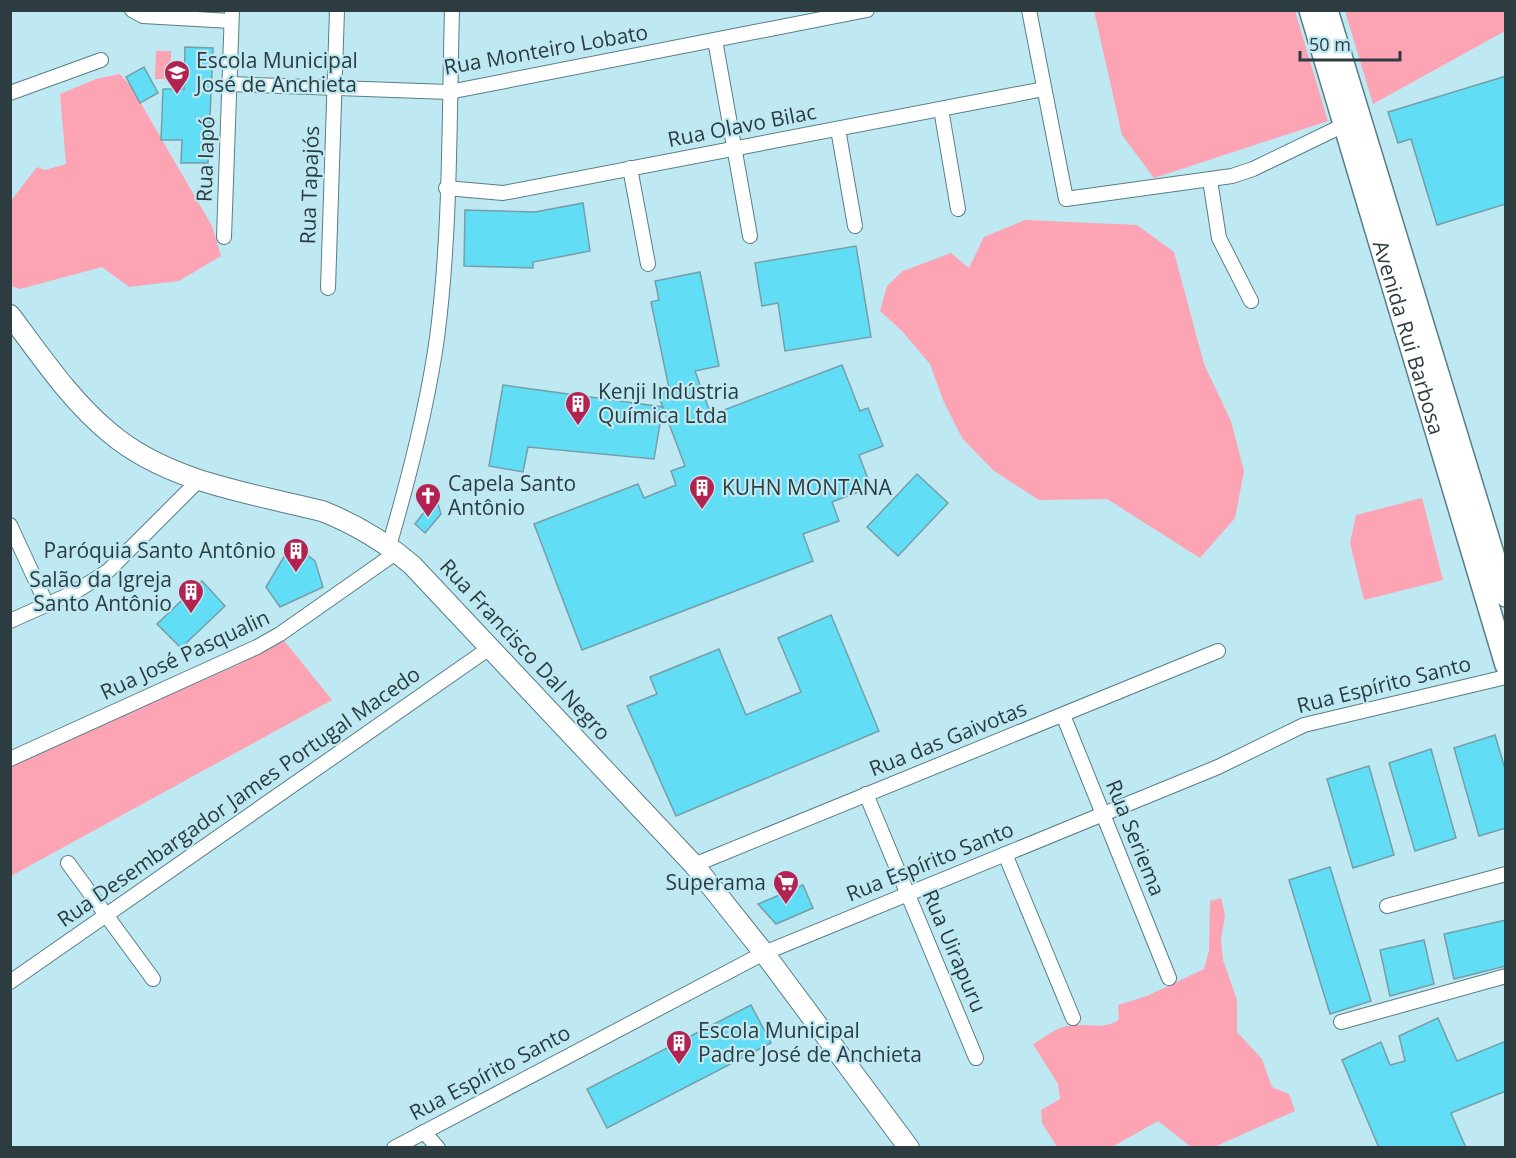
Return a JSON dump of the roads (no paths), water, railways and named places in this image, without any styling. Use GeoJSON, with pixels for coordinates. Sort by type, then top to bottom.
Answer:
{"type":"FeatureCollection","features":[{"type":"Feature","properties":{"kind":"main road","name":"Avenida Rui Barbosa"},"geometry":{"type":"LineString","coordinates":[[1310,10],[1506,665]]}},
{"type":"Feature","properties":{"kind":"main road","name":"Avenida Rui Barbosa"},"geometry":{"type":"LineString","coordinates":[[1327,10],[1506,596]]}},
{"type":"Feature","properties":{"kind":"street"},"geometry":{"type":"LineString","coordinates":[[132,10],[144,16],[231,16]]}},
{"type":"Feature","properties":{"kind":"street","name":"Rua Tapajós"},"geometry":{"type":"LineString","coordinates":[[328,288],[337,10]]}},
{"type":"Feature","properties":{"kind":"street"},"geometry":{"type":"LineString","coordinates":[[393,549],[427,402],[440,304],[452,10]]}},
{"type":"Feature","properties":{"kind":"street","name":"Rua Monteiro Lobato"},"geometry":{"type":"LineString","coordinates":[[229,84],[449,92],[867,10]]}},
{"type":"Feature","properties":{"kind":"street"},"geometry":{"type":"LineString","coordinates":[[1029,10],[1066,199],[1210,180],[1253,169],[1344,125]]}},
{"type":"Feature","properties":{"kind":"street","name":"Rua Iapó"},"geometry":{"type":"LineString","coordinates":[[224,237],[231,16]]}},
{"type":"Feature","properties":{"kind":"street"},"geometry":{"type":"LineString","coordinates":[[715,40],[750,236]]}},
{"type":"Feature","properties":{"kind":"street"},"geometry":{"type":"LineString","coordinates":[[10,93],[101,60]]}},
{"type":"Feature","properties":{"kind":"street","name":"Rua Olavo Bilac"},"geometry":{"type":"LineString","coordinates":[[446,188],[503,193],[1044,89]]}},
{"type":"Feature","properties":{"kind":"street"},"geometry":{"type":"LineString","coordinates":[[941,109],[958,208]]}},
{"type":"Feature","properties":{"kind":"street"},"geometry":{"type":"LineString","coordinates":[[837,129],[855,226]]}},
{"type":"Feature","properties":{"kind":"street"},"geometry":{"type":"LineString","coordinates":[[630,168],[648,264]]}},
{"type":"Feature","properties":{"kind":"street"},"geometry":{"type":"LineString","coordinates":[[1210,180],[1219,238],[1251,301]]}},
{"type":"Feature","properties":{"kind":"street","name":"Rua Francisco Dal Negro"},"geometry":{"type":"LineString","coordinates":[[10,315],[68,390],[111,434],[159,464],[200,479],[322,511],[341,519],[393,549],[439,591],[694,865],[764,953],[909,1148]]}},
{"type":"Feature","properties":{"kind":"street"},"geometry":{"type":"LineString","coordinates":[[10,621],[75,592],[108,571],[200,479]]}},
{"type":"Feature","properties":{"kind":"street"},"geometry":{"type":"LineString","coordinates":[[10,525],[47,605]]}},
{"type":"Feature","properties":{"kind":"street","name":"Rua José Pasqualin"},"geometry":{"type":"LineString","coordinates":[[10,759],[280,634],[393,549]]}},
{"type":"Feature","properties":{"kind":"street","name":"Rua Desembargador James Portugal Macedo"},"geometry":{"type":"LineString","coordinates":[[10,982],[491,647]]}},
{"type":"Feature","properties":{"kind":"street","name":"Rua das Gaivotas"},"geometry":{"type":"LineString","coordinates":[[694,865],[1218,651]]}},
{"type":"Feature","properties":{"kind":"street","name":"Rua Espírito Santo"},"geometry":{"type":"LineString","coordinates":[[394,1148],[764,953],[1218,766],[1304,725],[1506,677]]}},
{"type":"Feature","properties":{"kind":"street","name":"Rua Seriema"},"geometry":{"type":"LineString","coordinates":[[1063,715],[1169,978]]}},
{"type":"Feature","properties":{"kind":"street","name":"Rua Uirapuru"},"geometry":{"type":"LineString","coordinates":[[866,794],[976,1058]]}},
{"type":"Feature","properties":{"kind":"street"},"geometry":{"type":"LineString","coordinates":[[1005,854],[1073,1017]]}},
{"type":"Feature","properties":{"kind":"street"},"geometry":{"type":"LineString","coordinates":[[68,862],[153,979]]}},
{"type":"Feature","properties":{"kind":"street"},"geometry":{"type":"LineString","coordinates":[[1387,906],[1506,874]]}},
{"type":"Feature","properties":{"kind":"street"},"geometry":{"type":"LineString","coordinates":[[1341,1022],[1506,976]]}},
{"type":"Feature","properties":{"kind":"street"},"geometry":{"type":"LineString","coordinates":[[424,1132],[438,1148]]}},
{"type":"Feature","properties":{"kind":"place","name":"Escola Municipal José de Anchieta"},"geometry":{"type":"Point","coordinates":[177,96]}},
{"type":"Feature","properties":{"kind":"place","name":"Kenji Indústria Química Ltda"},"geometry":{"type":"Point","coordinates":[578,427]}},
{"type":"Feature","properties":{"kind":"place","name":"KUHN MONTANA"},"geometry":{"type":"Point","coordinates":[702,511]}},
{"type":"Feature","properties":{"kind":"place","name":"Capela Santo Antônio"},"geometry":{"type":"Point","coordinates":[428,519]}},
{"type":"Feature","properties":{"kind":"place","name":"Paróquia Santo Antônio"},"geometry":{"type":"Point","coordinates":[296,574]}},
{"type":"Feature","properties":{"kind":"place","name":"Salão da Igreja Santo Antônio"},"geometry":{"type":"Point","coordinates":[191,615]}},
{"type":"Feature","properties":{"kind":"place","name":"Superama"},"geometry":{"type":"Point","coordinates":[786,906]}},
{"type":"Feature","properties":{"kind":"place","name":"Escola Municipal Padre José de Anchieta"},"geometry":{"type":"Point","coordinates":[679,1066]}}]}
